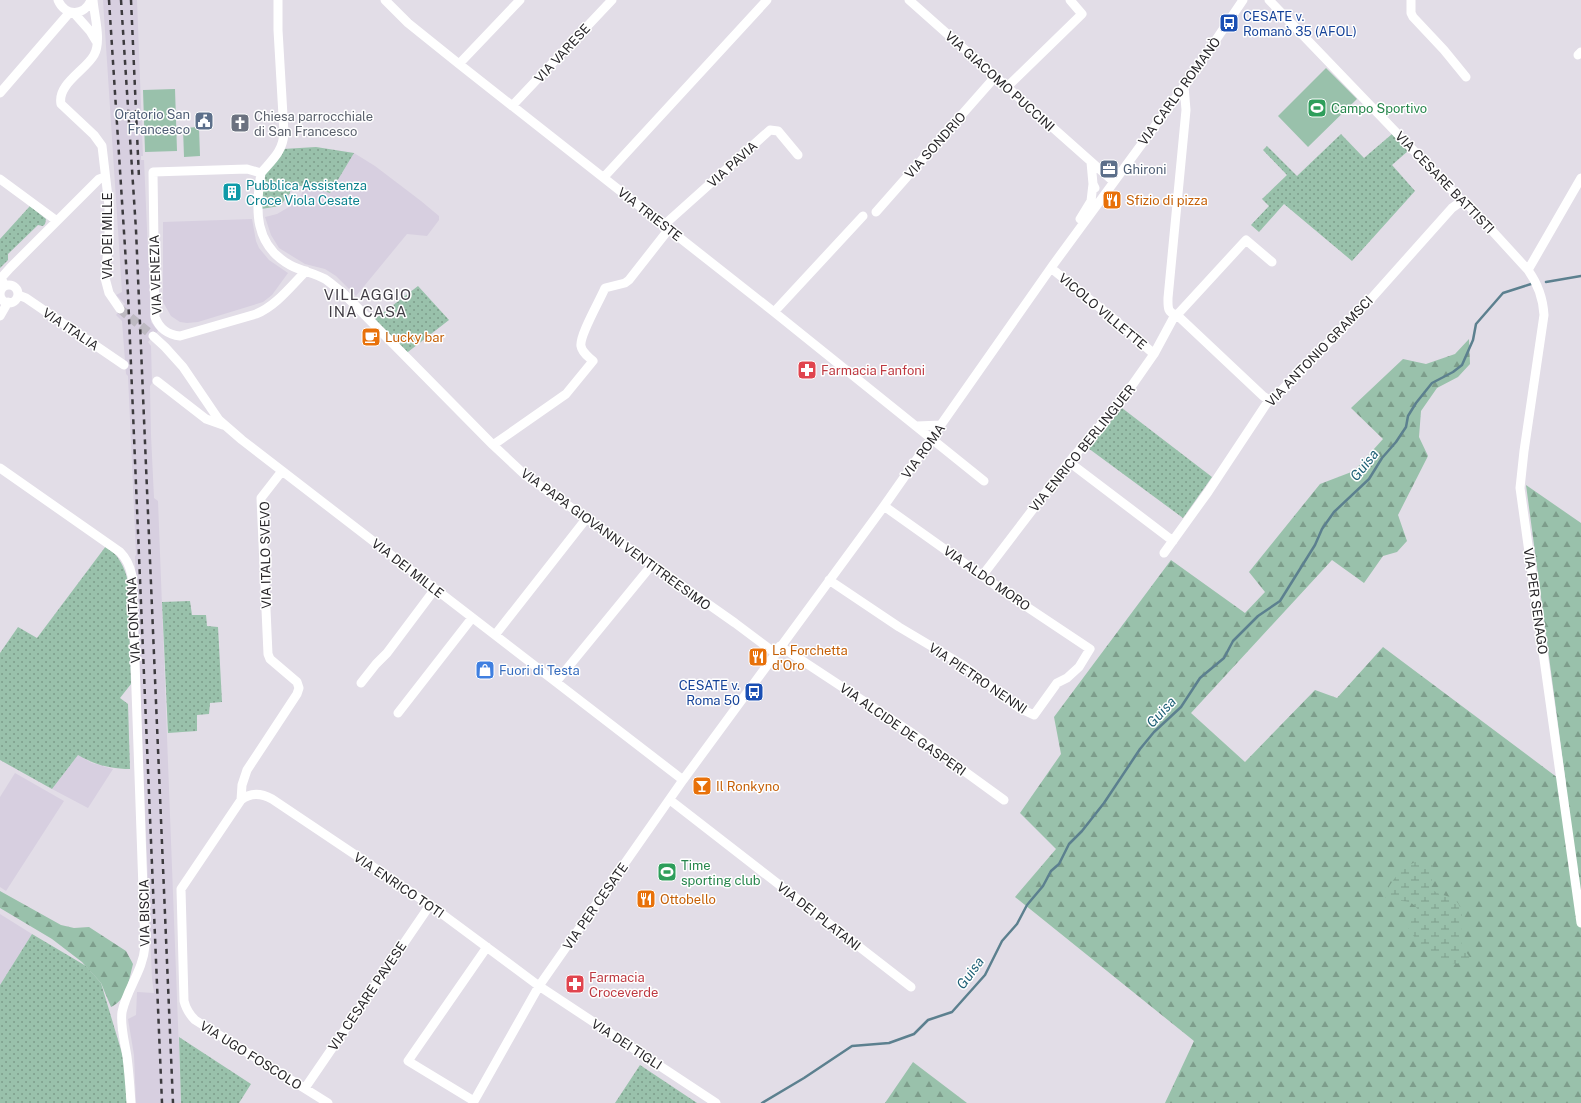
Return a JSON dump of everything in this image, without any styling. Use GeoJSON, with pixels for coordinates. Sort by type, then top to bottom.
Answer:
{"type":"FeatureCollection","features":[{"type":"Feature","properties":{"kind":"street"},"geometry":{"type":"LineString","coordinates":[[58,1],[66,10],[72,12],[84,10],[92,0]]}},
{"type":"Feature","properties":{"kind":"street"},"geometry":{"type":"LineString","coordinates":[[92,0],[98,44]]}},
{"type":"Feature","properties":{"kind":"street"},"geometry":{"type":"LineString","coordinates":[[278,0],[278,30],[284,138],[278,153],[261,173],[259,188],[260,228],[266,244],[280,259],[292,266],[306,271]]}},
{"type":"Feature","properties":{"kind":"street"},"geometry":{"type":"LineString","coordinates":[[459,64],[520,0]]}},
{"type":"Feature","properties":{"kind":"street","name":"VIA VARESE"},"geometry":{"type":"LineString","coordinates":[[512,106],[612,0]]}},
{"type":"Feature","properties":{"kind":"street"},"geometry":{"type":"LineString","coordinates":[[604,177],[767,0]]}},
{"type":"Feature","properties":{"kind":"street","name":"VIA GIACOMO PUCCINI"},"geometry":{"type":"LineString","coordinates":[[909,0],[1114,182]]}},
{"type":"Feature","properties":{"kind":"street"},"geometry":{"type":"LineString","coordinates":[[1007,87],[1082,14],[1070,0]]}},
{"type":"Feature","properties":{"kind":"street","name":"VIA CARLO ROMANÒ"},"geometry":{"type":"LineString","coordinates":[[1114,182],[1212,47],[1243,0]]}},
{"type":"Feature","properties":{"kind":"street","name":"VIA CESARE BATTISTI"},"geometry":{"type":"LineString","coordinates":[[1269,0],[1464,203],[1469,206],[1528,270],[1535,280]]}},
{"type":"Feature","properties":{"kind":"street"},"geometry":{"type":"LineString","coordinates":[[1412,0],[1410,13],[1444,50],[1466,77]]}},
{"type":"Feature","properties":{"kind":"street","name":"VIA TRIESTE"},"geometry":{"type":"LineString","coordinates":[[390,2],[408,23],[774,312],[984,481]]}},
{"type":"Feature","properties":{"kind":"street"},"geometry":{"type":"LineString","coordinates":[[72,12],[90,31],[98,44]]}},
{"type":"Feature","properties":{"kind":"street"},"geometry":{"type":"LineString","coordinates":[[0,93],[72,12]]}},
{"type":"Feature","properties":{"kind":"street","name":"VIA DEI MILLE"},"geometry":{"type":"LineString","coordinates":[[98,44],[94,55],[67,85],[60,98],[61,104],[99,141],[102,146],[109,212],[105,278],[109,293],[120,309]]}},
{"type":"Feature","properties":{"kind":"street","name":"VIA SONDRIO"},"geometry":{"type":"LineString","coordinates":[[876,212],[995,77]]}},
{"type":"Feature","properties":{"kind":"street"},"geometry":{"type":"LineString","coordinates":[[1184,86],[1186,110],[1168,298],[1169,311],[1176,315],[1262,396],[1269,400]]}},
{"type":"Feature","properties":{"kind":"street","name":"VIA PAVIA"},"geometry":{"type":"LineString","coordinates":[[493,445],[566,394],[593,361],[584,353],[581,346],[583,334],[605,288],[625,283],[629,280],[667,227],[770,130],[778,131],[798,155]]}},
{"type":"Feature","properties":{"kind":"street"},"geometry":{"type":"LineString","coordinates":[[1080,228],[1080,218],[1091,201],[1093,184],[1091,162]]}},
{"type":"Feature","properties":{"kind":"street","name":"VIA VENEZIA"},"geometry":{"type":"LineString","coordinates":[[261,173],[247,169],[153,172],[155,317],[157,324],[174,336],[180,336],[256,314],[273,304],[306,271]]}},
{"type":"Feature","properties":{"kind":"street"},"geometry":{"type":"LineString","coordinates":[[18,295],[13,302],[8,302],[2,300],[0,294],[2,290],[2,280],[10,268],[99,179],[105,177]]}},
{"type":"Feature","properties":{"kind":"street"},"geometry":{"type":"LineString","coordinates":[[1528,270],[1581,178]]}},
{"type":"Feature","properties":{"kind":"street"},"geometry":{"type":"LineString","coordinates":[[0,180],[58,221]]}},
{"type":"Feature","properties":{"kind":"street","name":"VIA ROMA"},"geometry":{"type":"LineString","coordinates":[[728,717],[884,506],[1051,268],[1114,182]]}},
{"type":"Feature","properties":{"kind":"street"},"geometry":{"type":"LineString","coordinates":[[1093,184],[1100,201]]}},
{"type":"Feature","properties":{"kind":"street","name":"VIA ANTONIO GRAMSCI"},"geometry":{"type":"LineString","coordinates":[[1164,553],[1208,492],[1269,400],[1278,394],[1369,301],[1452,208],[1460,203],[1464,203]]}},
{"type":"Feature","properties":{"kind":"street"},"geometry":{"type":"LineString","coordinates":[[774,312],[863,216]]}},
{"type":"Feature","properties":{"kind":"street","name":"VIA ENRICO BERLINGUER"},"geometry":{"type":"LineString","coordinates":[[982,576],[1069,462],[1117,406],[1154,354],[1176,315],[1246,240],[1272,262]]}},
{"type":"Feature","properties":{"kind":"street","name":"VICOLO VILLETTE"},"geometry":{"type":"LineString","coordinates":[[1051,268],[1154,354]]}},
{"type":"Feature","properties":{"kind":"street","name":"VIA PAPA GIOVANNI VENTITREESIMO"},"geometry":{"type":"LineString","coordinates":[[306,271],[324,279],[354,304],[525,476],[651,566],[735,623],[778,650]]}},
{"type":"Feature","properties":{"kind":"street","name":"VIA ITALIA"},"geometry":{"type":"LineString","coordinates":[[2,280],[13,286],[17,290],[18,295],[26,298],[124,365]]}},
{"type":"Feature","properties":{"kind":"street","name":"VIA PER SENAGO"},"geometry":{"type":"LineString","coordinates":[[1535,280],[1543,303],[1544,315],[1520,488],[1581,923]]}},
{"type":"Feature","properties":{"kind":"street"},"geometry":{"type":"LineString","coordinates":[[0,316],[8,302]]}},
{"type":"Feature","properties":{"kind":"street","name":"VIA DEI MILLE"},"geometry":{"type":"LineString","coordinates":[[152,336],[179,362],[215,416],[224,425],[683,780]]}},
{"type":"Feature","properties":{"kind":"street"},"geometry":{"type":"LineString","coordinates":[[157,381],[206,419],[224,425]]}},
{"type":"Feature","properties":{"kind":"street"},"geometry":{"type":"LineString","coordinates":[[917,426],[941,425]]}},
{"type":"Feature","properties":{"kind":"street"},"geometry":{"type":"LineString","coordinates":[[1069,462],[1173,541]]}},
{"type":"Feature","properties":{"kind":"street","name":"VIA FONTANA"},"geometry":{"type":"LineString","coordinates":[[0,468],[109,543],[125,558],[130,567],[132,576],[142,838]]}},
{"type":"Feature","properties":{"kind":"street","name":"VIA ITALO SVEVO"},"geometry":{"type":"LineString","coordinates":[[267,645],[261,498],[282,471]]}},
{"type":"Feature","properties":{"kind":"street","name":"VIA ALDO MORO"},"geometry":{"type":"LineString","coordinates":[[884,506],[982,576],[1090,649]]}},
{"type":"Feature","properties":{"kind":"street"},"geometry":{"type":"LineString","coordinates":[[495,635],[586,519]]}},
{"type":"Feature","properties":{"kind":"street"},"geometry":{"type":"LineString","coordinates":[[556,682],[651,566]]}},
{"type":"Feature","properties":{"kind":"street","name":"VIA PIETRO NENNI"},"geometry":{"type":"LineString","coordinates":[[829,580],[899,627],[963,665],[1020,708],[1034,714],[1057,683],[1067,678],[1079,667],[1090,649]]}},
{"type":"Feature","properties":{"kind":"street"},"geometry":{"type":"LineString","coordinates":[[361,683],[387,653],[435,589]]}},
{"type":"Feature","properties":{"kind":"street"},"geometry":{"type":"LineString","coordinates":[[398,713],[472,618]]}},
{"type":"Feature","properties":{"kind":"street","name":"VIA UGO FOSCOLO"},"geometry":{"type":"LineString","coordinates":[[267,645],[270,659],[297,682],[299,688],[297,694],[249,766],[244,777],[241,790],[241,800],[181,889],[184,1001],[189,1013],[195,1020],[328,1103]]}},
{"type":"Feature","properties":{"kind":"street","name":"VIA ALCIDE DE GASPERI"},"geometry":{"type":"LineString","coordinates":[[778,650],[909,731],[1004,800]]}},
{"type":"Feature","properties":{"kind":"street","name":"VIA PER CESATE"},"geometry":{"type":"LineString","coordinates":[[474,1102],[539,986],[728,717]]}},
{"type":"Feature","properties":{"kind":"street"},"geometry":{"type":"LineString","coordinates":[[241,800],[246,796],[255,794],[247,784],[244,777]]}},
{"type":"Feature","properties":{"kind":"street","name":"VIA ENRICO TOTI"},"geometry":{"type":"LineString","coordinates":[[255,794],[261,794],[272,799],[430,905],[539,986]]}},
{"type":"Feature","properties":{"kind":"street","name":"VIA DEI PLATANI"},"geometry":{"type":"LineString","coordinates":[[670,800],[910,988]]}},
{"type":"Feature","properties":{"kind":"street","name":"VIA BISCIA"},"geometry":{"type":"LineString","coordinates":[[131,1103],[129,1068],[122,1023],[124,1005],[140,972],[145,954],[142,838]]}},
{"type":"Feature","properties":{"kind":"street","name":"VIA CESARE PAVESE"},"geometry":{"type":"LineString","coordinates":[[305,1088],[430,905]]}},
{"type":"Feature","properties":{"kind":"street"},"geometry":{"type":"LineString","coordinates":[[474,1102],[408,1061],[487,947]]}},
{"type":"Feature","properties":{"kind":"street","name":"VIA DEI TIGLI"},"geometry":{"type":"LineString","coordinates":[[539,986],[716,1103]]}},
{"type":"Feature","properties":{"kind":"shaded area"},"geometry":{"type":"Polygon","coordinates":[[[103,0],[137,0],[143,156],[141,156],[141,160],[144,160],[151,322],[158,331],[148,342],[151,346],[152,383],[150,386],[154,498],[158,501],[181,1103],[136,1103],[134,1055],[128,1019],[136,1015],[137,992],[154,993],[152,979],[128,376],[126,374],[122,321],[116,315],[125,304],[116,295],[122,292],[103,0]]]}},
{"type":"Feature","properties":{"kind":"shaded area"},"geometry":{"type":"Polygon","coordinates":[[[354,153],[375,166],[439,216],[439,220],[427,236],[407,234],[356,296],[336,276],[325,269],[305,264],[279,248],[271,235],[265,217],[277,214],[289,207],[301,195],[305,186],[330,193],[354,153]]]}},
{"type":"Feature","properties":{"kind":"shaded area"},"geometry":{"type":"Polygon","coordinates":[[[252,219],[256,241],[259,248],[269,260],[288,273],[272,295],[263,302],[198,322],[180,322],[171,316],[163,302],[163,222],[252,219]]]}},
{"type":"Feature","properties":{"kind":"shaded area"},"geometry":{"type":"Polygon","coordinates":[[[78,755],[92,763],[113,769],[88,808],[52,789],[78,755]]]}},
{"type":"Feature","properties":{"kind":"shaded area"},"geometry":{"type":"Polygon","coordinates":[[[15,773],[64,801],[6,891],[0,887],[0,797],[15,773]]]}},
{"type":"Feature","properties":{"kind":"shaded area"},"geometry":{"type":"Polygon","coordinates":[[[0,914],[32,934],[0,985],[0,914]]]}},
{"type":"Feature","properties":{"kind":"green space","name":"Campo Sportivo"},"geometry":{"type":"Polygon","coordinates":[[[1326,68],[1357,99],[1308,147],[1278,116],[1326,68]]]}},
{"type":"Feature","properties":{"kind":"green space"},"geometry":{"type":"Polygon","coordinates":[[[175,89],[177,151],[145,152],[143,90],[175,89]]]}},
{"type":"Feature","properties":{"kind":"green space"},"geometry":{"type":"Polygon","coordinates":[[[199,127],[200,156],[184,157],[183,128],[199,127]]]}},
{"type":"Feature","properties":{"kind":"green space"},"geometry":{"type":"Polygon","coordinates":[[[1341,134],[1364,158],[1392,134],[1408,151],[1392,165],[1415,191],[1352,261],[1284,204],[1259,232],[1251,225],[1269,206],[1262,199],[1287,175],[1263,150],[1267,146],[1297,176],[1341,134]]]}},
{"type":"Feature","properties":{"kind":"green space"},"geometry":{"type":"Polygon","coordinates":[[[316,147],[354,153],[330,193],[305,186],[291,186],[290,193],[280,206],[261,209],[262,178],[283,149],[316,147]]]}},
{"type":"Feature","properties":{"kind":"green space"},"geometry":{"type":"Polygon","coordinates":[[[30,206],[46,219],[45,224],[43,226],[38,225],[8,254],[8,260],[0,268],[0,239],[30,206]]]}},
{"type":"Feature","properties":{"kind":"green space"},"geometry":{"type":"Polygon","coordinates":[[[418,286],[449,320],[404,355],[371,322],[418,286]]]}},
{"type":"Feature","properties":{"kind":"green space"},"geometry":{"type":"Polygon","coordinates":[[[1469,339],[1470,364],[1458,377],[1437,388],[1421,411],[1419,437],[1428,456],[1398,515],[1407,541],[1397,552],[1383,556],[1364,583],[1332,560],[1191,713],[1245,762],[1315,690],[1337,698],[1383,647],[1566,784],[1526,485],[1581,523],[1581,1103],[1165,1103],[1194,1041],[1015,897],[1056,849],[1020,813],[1061,754],[1054,717],[1171,560],[1245,613],[1265,592],[1249,572],[1320,484],[1354,471],[1383,439],[1351,408],[1403,359],[1426,364],[1455,354],[1469,339]]]}},
{"type":"Feature","properties":{"kind":"green space"},"geometry":{"type":"Polygon","coordinates":[[[1122,408],[1212,477],[1183,518],[1088,448],[1122,408]]]}},
{"type":"Feature","properties":{"kind":"green space"},"geometry":{"type":"Polygon","coordinates":[[[106,546],[121,562],[128,582],[131,684],[120,698],[128,704],[130,769],[103,766],[78,755],[52,789],[0,760],[0,653],[18,627],[37,638],[106,546]]]}},
{"type":"Feature","properties":{"kind":"green space"},"geometry":{"type":"Polygon","coordinates":[[[190,601],[192,615],[206,615],[207,626],[218,627],[222,702],[210,703],[209,714],[197,715],[197,731],[168,733],[162,602],[190,601]]]}},
{"type":"Feature","properties":{"kind":"green space"},"geometry":{"type":"Polygon","coordinates":[[[1421,860],[1428,861],[1433,867],[1431,887],[1437,893],[1454,899],[1460,907],[1462,917],[1461,940],[1463,947],[1471,959],[1468,963],[1452,963],[1425,948],[1412,934],[1408,927],[1408,923],[1419,912],[1416,907],[1408,902],[1385,897],[1390,885],[1398,874],[1409,865],[1421,860]]]}},
{"type":"Feature","properties":{"kind":"green space"},"geometry":{"type":"Polygon","coordinates":[[[0,891],[61,925],[74,928],[89,927],[126,951],[133,964],[124,994],[121,999],[111,1007],[101,983],[82,962],[52,939],[0,908],[0,891]]]}},
{"type":"Feature","properties":{"kind":"green space"},"geometry":{"type":"Polygon","coordinates":[[[32,934],[86,966],[101,983],[124,1060],[127,1103],[0,1103],[0,985],[32,934]]]}},
{"type":"Feature","properties":{"kind":"green space"},"geometry":{"type":"Polygon","coordinates":[[[179,1037],[251,1084],[239,1103],[181,1103],[179,1037]]]}},
{"type":"Feature","properties":{"kind":"green space"},"geometry":{"type":"Polygon","coordinates":[[[913,1062],[967,1103],[885,1103],[913,1062]]]}},
{"type":"Feature","properties":{"kind":"green space"},"geometry":{"type":"Polygon","coordinates":[[[640,1065],[697,1103],[615,1103],[640,1065]]]}},
{"type":"Feature","properties":{"kind":"waterway","name":"Guisa"},"geometry":{"type":"LineString","coordinates":[[1546,282],[1581,276]]}},
{"type":"Feature","properties":{"kind":"waterway","name":"Guisa"},"geometry":{"type":"LineString","coordinates":[[762,1103],[804,1078],[852,1046],[889,1043],[914,1034],[928,1020],[952,1012],[985,975],[1002,941],[1017,924],[1027,905],[1043,886],[1051,871],[1059,864],[1069,844],[1082,831],[1104,803],[1140,749],[1154,732],[1181,707],[1200,678],[1224,658],[1233,641],[1258,616],[1280,601],[1315,545],[1322,529],[1334,512],[1369,479],[1382,458],[1396,442],[1406,427],[1408,416],[1416,403],[1432,383],[1453,372],[1462,365],[1473,340],[1476,324],[1503,293],[1531,284]]}},
{"type":"Feature","properties":{"kind":"tunnel"},"geometry":{"type":"LineString","coordinates":[[120,309],[153,336]]}},
{"type":"Feature","properties":{"kind":"railway"},"geometry":{"type":"LineString","coordinates":[[109,0],[128,294],[162,1103]]}},
{"type":"Feature","properties":{"kind":"railway"},"geometry":{"type":"LineString","coordinates":[[121,0],[136,230],[173,1103]]}},
{"type":"Feature","properties":{"kind":"railway"},"geometry":{"type":"LineString","coordinates":[[131,0],[139,178]]}},
{"type":"Feature","properties":{"kind":"place","name":"CESATE v. Romanò 35 (AFOL)"},"geometry":{"type":"Point","coordinates":[1229,23]}},
{"type":"Feature","properties":{"kind":"place","name":"Campo Sportivo"},"geometry":{"type":"Point","coordinates":[1317,108]}},
{"type":"Feature","properties":{"kind":"place","name":"Oratorio San Francesco"},"geometry":{"type":"Point","coordinates":[204,121]}},
{"type":"Feature","properties":{"kind":"place","name":"Chiesa parrocchiale di San Francesco"},"geometry":{"type":"Point","coordinates":[240,123]}},
{"type":"Feature","properties":{"kind":"place","name":"Ghironi"},"geometry":{"type":"Point","coordinates":[1109,169]}},
{"type":"Feature","properties":{"kind":"place","name":"Pubblica Assistenza Croce Viola Cesate"},"geometry":{"type":"Point","coordinates":[232,192]}},
{"type":"Feature","properties":{"kind":"place","name":"Sfizio di pizza"},"geometry":{"type":"Point","coordinates":[1112,200]}},
{"type":"Feature","properties":{"kind":"place","name":"Lucky bar"},"geometry":{"type":"Point","coordinates":[371,337]}},
{"type":"Feature","properties":{"kind":"place","name":"Farmacia Fanfoni"},"geometry":{"type":"Point","coordinates":[807,370]}},
{"type":"Feature","properties":{"kind":"place","name":"La Forchetta d'Oro"},"geometry":{"type":"Point","coordinates":[758,657]}},
{"type":"Feature","properties":{"kind":"place","name":"Fuori di Testa"},"geometry":{"type":"Point","coordinates":[485,670]}},
{"type":"Feature","properties":{"kind":"place","name":"CESATE v. Roma 50"},"geometry":{"type":"Point","coordinates":[754,692]}},
{"type":"Feature","properties":{"kind":"place","name":"Il Ronkyno"},"geometry":{"type":"Point","coordinates":[702,786]}},
{"type":"Feature","properties":{"kind":"place","name":"Time sporting club"},"geometry":{"type":"Point","coordinates":[667,872]}},
{"type":"Feature","properties":{"kind":"place","name":"Ottobello"},"geometry":{"type":"Point","coordinates":[646,899]}},
{"type":"Feature","properties":{"kind":"place","name":"Farmacia Croceverde"},"geometry":{"type":"Point","coordinates":[575,984]}},
{"type":"Feature","properties":{"kind":"district","name":"VILLAGGIO INA CASA"},"geometry":{"type":"Point","coordinates":[368,304]}}]}
